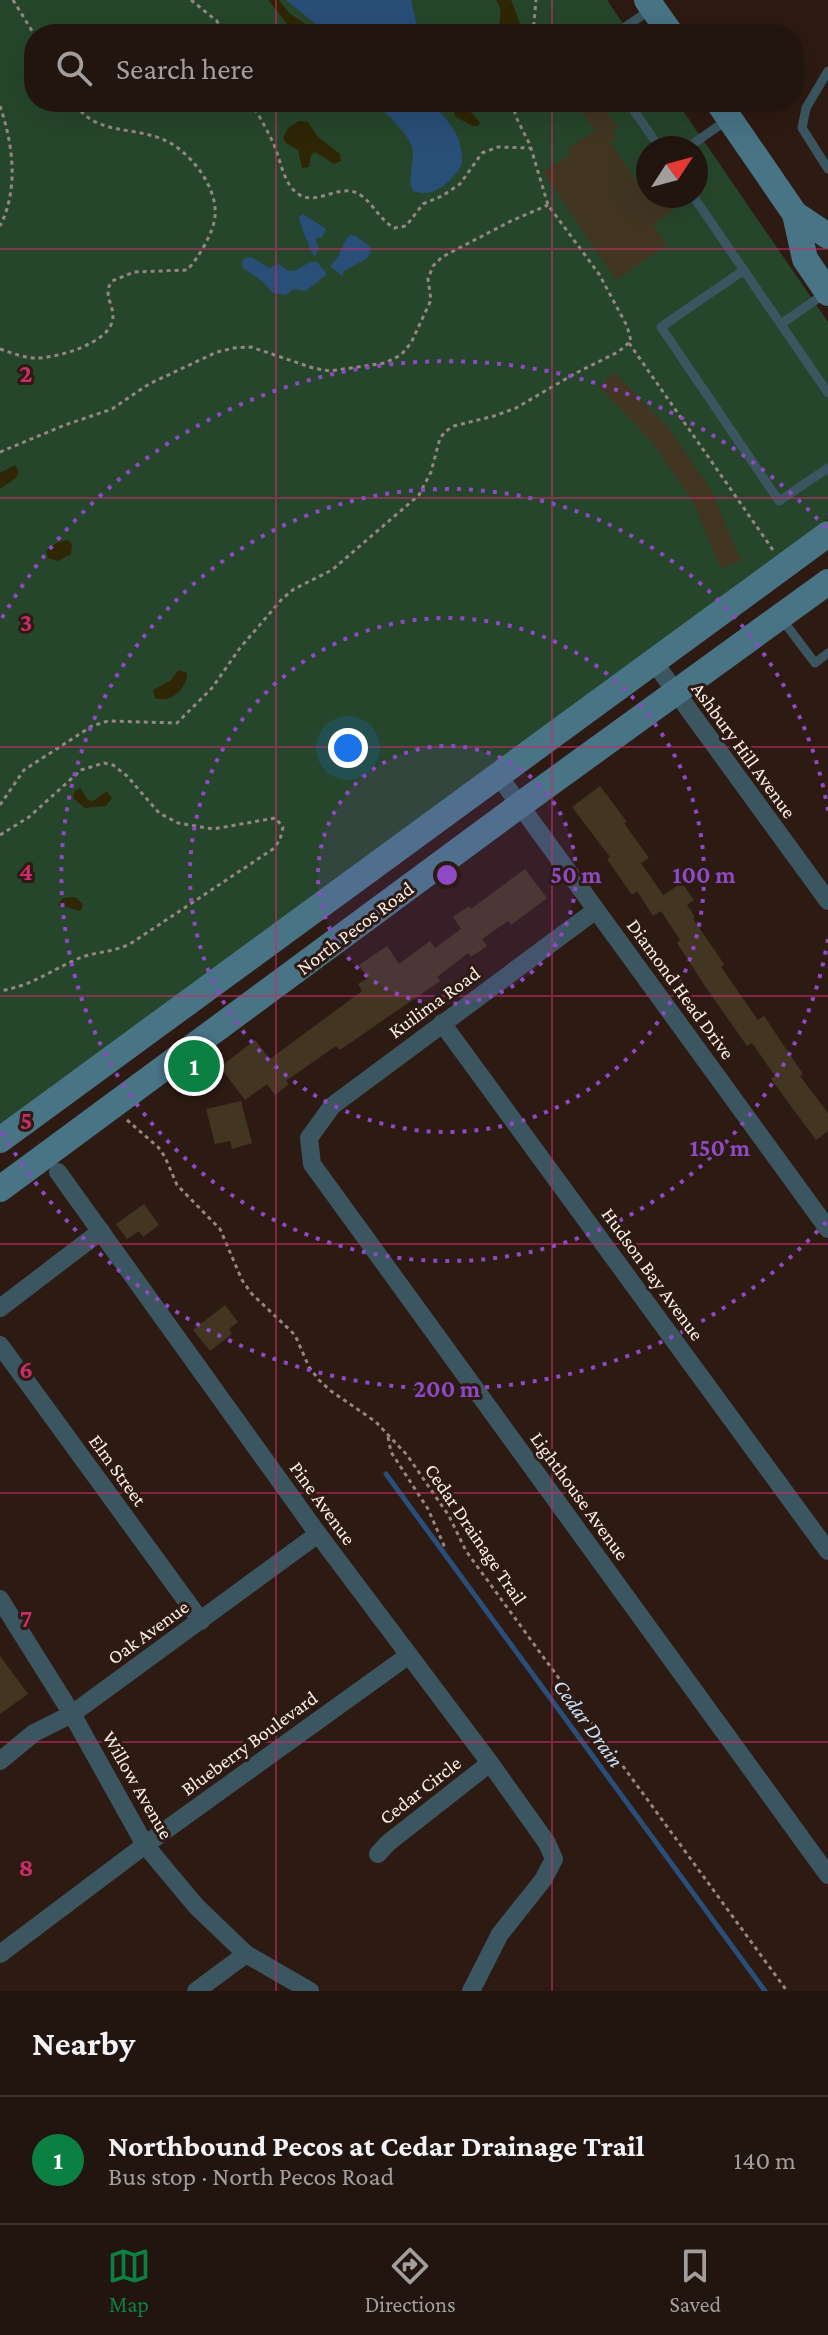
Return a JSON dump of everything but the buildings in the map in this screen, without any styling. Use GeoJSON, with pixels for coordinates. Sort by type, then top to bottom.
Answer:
{"type":"FeatureCollection","features":[{"type":"Feature","properties":{"kind":"main road"},"geometry":{"type":"LineString","coordinates":[[650,4],[664,24]]}},
{"type":"Feature","properties":{"kind":"main road"},"geometry":{"type":"LineString","coordinates":[[724,112],[795,214],[828,236]]}},
{"type":"Feature","properties":{"kind":"main road"},"geometry":{"type":"LineString","coordinates":[[795,214],[805,259],[828,293]]}},
{"type":"Feature","properties":{"kind":"main road","name":"North Pecos Road"},"geometry":{"type":"LineString","coordinates":[[0,1140],[828,534]]}},
{"type":"Feature","properties":{"kind":"main road","name":"North Pecos Road"},"geometry":{"type":"LineString","coordinates":[[0,1189],[828,582]]}},
{"type":"Feature","properties":{"kind":"street","name":"Ashbury Hill Avenue"},"geometry":{"type":"LineString","coordinates":[[654,662],[828,901]]}},
{"type":"Feature","properties":{"kind":"street","name":"Diamond Head Drive"},"geometry":{"type":"LineString","coordinates":[[498,775],[828,1229]]}},
{"type":"Feature","properties":{"kind":"street","name":"Kuilima Road"},"geometry":{"type":"LineString","coordinates":[[309,1138],[332,1106],[596,910]]}},
{"type":"Feature","properties":{"kind":"street","name":"Hudson Bay Avenue"},"geometry":{"type":"LineString","coordinates":[[442,1023],[828,1551]]}},
{"type":"Feature","properties":{"kind":"street","name":"Lighthouse Avenue"},"geometry":{"type":"LineString","coordinates":[[309,1138],[312,1164],[828,1875]]}},
{"type":"Feature","properties":{"kind":"street","name":"Pine Avenue"},"geometry":{"type":"LineString","coordinates":[[58,1172],[318,1534],[547,1843],[554,1859],[543,1880],[500,1934],[471,1991]]}},
{"type":"Feature","properties":{"kind":"street"},"geometry":{"type":"LineString","coordinates":[[0,1308],[101,1231]]}},
{"type":"Feature","properties":{"kind":"street","name":"Elm Street"},"geometry":{"type":"LineString","coordinates":[[0,1345],[201,1621]]}},
{"type":"Feature","properties":{"kind":"street","name":"Oak Avenue"},"geometry":{"type":"LineString","coordinates":[[0,1761],[34,1733],[72,1714],[318,1534]]}},
{"type":"Feature","properties":{"kind":"street","name":"Willow Avenue"},"geometry":{"type":"LineString","coordinates":[[0,1599],[72,1714],[145,1845],[196,1906],[246,1954],[310,1991]]}},
{"type":"Feature","properties":{"kind":"street","name":"Blueberry Boulevard"},"geometry":{"type":"LineString","coordinates":[[0,1954],[145,1845],[409,1655]]}},
{"type":"Feature","properties":{"kind":"street","name":"Cedar Circle"},"geometry":{"type":"LineString","coordinates":[[378,1854],[490,1763]]}},
{"type":"Feature","properties":{"kind":"street"},"geometry":{"type":"LineString","coordinates":[[196,1991],[246,1954]]}},
{"type":"Feature","properties":{"kind":"lane"},"geometry":{"type":"LineString","coordinates":[[627,24],[650,4]]}},
{"type":"Feature","properties":{"kind":"lane"},"geometry":{"type":"LineString","coordinates":[[828,71],[806,108],[802,128],[828,169]]}},
{"type":"Feature","properties":{"kind":"lane"},"geometry":{"type":"LineString","coordinates":[[635,112],[652,136]]}},
{"type":"Feature","properties":{"kind":"lane"},"geometry":{"type":"LineString","coordinates":[[698,136],[721,112]]}},
{"type":"Feature","properties":{"kind":"lane"},"geometry":{"type":"LineString","coordinates":[[701,208],[828,393]]}},
{"type":"Feature","properties":{"kind":"lane"},"geometry":{"type":"LineString","coordinates":[[744,270],[661,327],[779,501],[828,468]]}},
{"type":"Feature","properties":{"kind":"lane"},"geometry":{"type":"LineString","coordinates":[[781,324],[828,293]]}},
{"type":"Feature","properties":{"kind":"lane"},"geometry":{"type":"LineString","coordinates":[[781,617],[815,663],[828,653]]}},
{"type":"Feature","properties":{"kind":"path"},"geometry":{"type":"LineString","coordinates":[[13,0],[28,24]]}},
{"type":"Feature","properties":{"kind":"path"},"geometry":{"type":"LineString","coordinates":[[191,0],[218,24]]}},
{"type":"Feature","properties":{"kind":"path"},"geometry":{"type":"LineString","coordinates":[[534,24],[536,0]]}},
{"type":"Feature","properties":{"kind":"path"},"geometry":{"type":"LineString","coordinates":[[0,106],[10,144],[12,173],[10,197],[0,226]]}},
{"type":"Feature","properties":{"kind":"path"},"geometry":{"type":"LineString","coordinates":[[0,349],[24,357],[41,358],[96,342],[113,321],[106,291],[112,281],[134,272],[187,270],[215,218],[214,200],[207,181],[166,140],[98,124],[81,112]]}},
{"type":"Feature","properties":{"kind":"path"},"geometry":{"type":"LineString","coordinates":[[256,112],[295,191],[307,198],[354,192],[394,228],[406,226],[423,204],[460,184],[482,153],[498,147],[530,148]]}},
{"type":"Feature","properties":{"kind":"path"},"geometry":{"type":"LineString","coordinates":[[0,805],[24,770],[92,726],[108,721],[177,723],[212,688],[240,648],[282,599],[294,589],[332,570],[419,495],[431,472],[440,438],[446,431],[516,408],[618,352],[631,341],[627,326],[599,274],[548,205],[515,112]]}},
{"type":"Feature","properties":{"kind":"path"},"geometry":{"type":"LineString","coordinates":[[0,452],[112,409],[149,384],[217,352],[234,348],[251,347],[330,371],[385,363],[401,355],[411,343],[431,300],[428,279],[433,266],[442,257],[548,205]]}},
{"type":"Feature","properties":{"kind":"path"},"geometry":{"type":"LineString","coordinates":[[629,343],[775,553]]}},
{"type":"Feature","properties":{"kind":"path"},"geometry":{"type":"LineString","coordinates":[[0,835],[29,817],[81,770],[104,763],[121,770],[159,813],[178,823],[213,829],[275,818],[283,827],[280,840],[273,849],[133,942],[113,951],[85,956],[36,981],[0,991]]}},
{"type":"Feature","properties":{"kind":"path","name":"Cedar Drainage Trail"},"geometry":{"type":"LineString","coordinates":[[125,1118],[158,1147],[177,1185],[220,1229],[242,1280],[251,1293],[295,1335],[309,1367],[319,1380],[376,1422],[407,1455],[449,1516],[466,1551],[787,1991]]}},
{"type":"Feature","properties":{"kind":"path"},"geometry":{"type":"LineString","coordinates":[[387,1434],[391,1452],[428,1509],[446,1550]]}},
{"type":"Feature","properties":{"kind":"green space"},"geometry":{"type":"Polygon","coordinates":[[[0,0],[607,0],[623,24],[24,24],[24,112],[684,112],[700,136],[636,136],[636,208],[708,208],[708,147],[828,322],[828,519],[0,1128],[0,0]]]}},
{"type":"Feature","properties":{"kind":"sand"},"geometry":{"type":"Polygon","coordinates":[[[268,0],[279,0],[289,13],[305,24],[287,24],[268,0]]]}},
{"type":"Feature","properties":{"kind":"sand"},"geometry":{"type":"Polygon","coordinates":[[[496,0],[511,0],[520,24],[499,24],[500,9],[496,0]]]}},
{"type":"Feature","properties":{"kind":"sand"},"geometry":{"type":"Polygon","coordinates":[[[454,112],[471,112],[480,123],[473,126],[456,117],[454,112]]]}},
{"type":"Feature","properties":{"kind":"sand"},"geometry":{"type":"Polygon","coordinates":[[[299,121],[308,122],[318,137],[340,154],[341,161],[334,164],[315,152],[311,155],[309,167],[302,168],[298,150],[283,138],[288,128],[299,121]]]}},
{"type":"Feature","properties":{"kind":"sand"},"geometry":{"type":"Polygon","coordinates":[[[15,465],[19,472],[16,478],[0,489],[0,473],[15,465]]]}},
{"type":"Feature","properties":{"kind":"sand"},"geometry":{"type":"Polygon","coordinates":[[[68,540],[72,544],[71,554],[58,561],[48,558],[46,551],[58,542],[68,540]]]}},
{"type":"Feature","properties":{"kind":"sand"},"geometry":{"type":"Polygon","coordinates":[[[179,670],[187,673],[181,690],[166,699],[155,698],[153,690],[170,681],[179,670]]]}},
{"type":"Feature","properties":{"kind":"sand"},"geometry":{"type":"Polygon","coordinates":[[[80,788],[88,800],[93,801],[107,791],[112,798],[106,806],[85,808],[73,798],[74,792],[80,788]]]}},
{"type":"Feature","properties":{"kind":"sand"},"geometry":{"type":"Polygon","coordinates":[[[75,897],[83,904],[81,911],[58,905],[63,898],[75,897]]]}},
{"type":"Feature","properties":{"kind":"water"},"geometry":{"type":"Polygon","coordinates":[[[286,0],[411,0],[417,24],[316,24],[286,0]]]}},
{"type":"Feature","properties":{"kind":"water"},"geometry":{"type":"Polygon","coordinates":[[[385,112],[439,112],[443,116],[458,138],[462,155],[462,165],[447,183],[428,193],[413,191],[410,181],[412,147],[401,129],[385,112]]]}},
{"type":"Feature","properties":{"kind":"water"},"geometry":{"type":"Polygon","coordinates":[[[303,214],[326,229],[322,237],[315,239],[319,249],[314,257],[299,217],[303,214]]]}},
{"type":"Feature","properties":{"kind":"water"},"geometry":{"type":"Polygon","coordinates":[[[350,235],[369,246],[371,252],[366,259],[344,271],[342,276],[330,266],[350,235]]]}},
{"type":"Feature","properties":{"kind":"water"},"geometry":{"type":"Polygon","coordinates":[[[251,257],[269,268],[279,264],[295,271],[310,262],[317,262],[327,274],[306,291],[293,289],[286,295],[273,293],[242,267],[243,259],[251,257]]]}},
{"type":"Feature","properties":{"kind":"waterway","name":"Cedar Drain"},"geometry":{"type":"LineString","coordinates":[[386,1474],[765,1991]]}},
{"type":"Feature","properties":{"kind":"place","name":"Northbound Pecos at Cedar Drainage Trail"},"geometry":{"type":"Point","coordinates":[194,1066]}}]}
